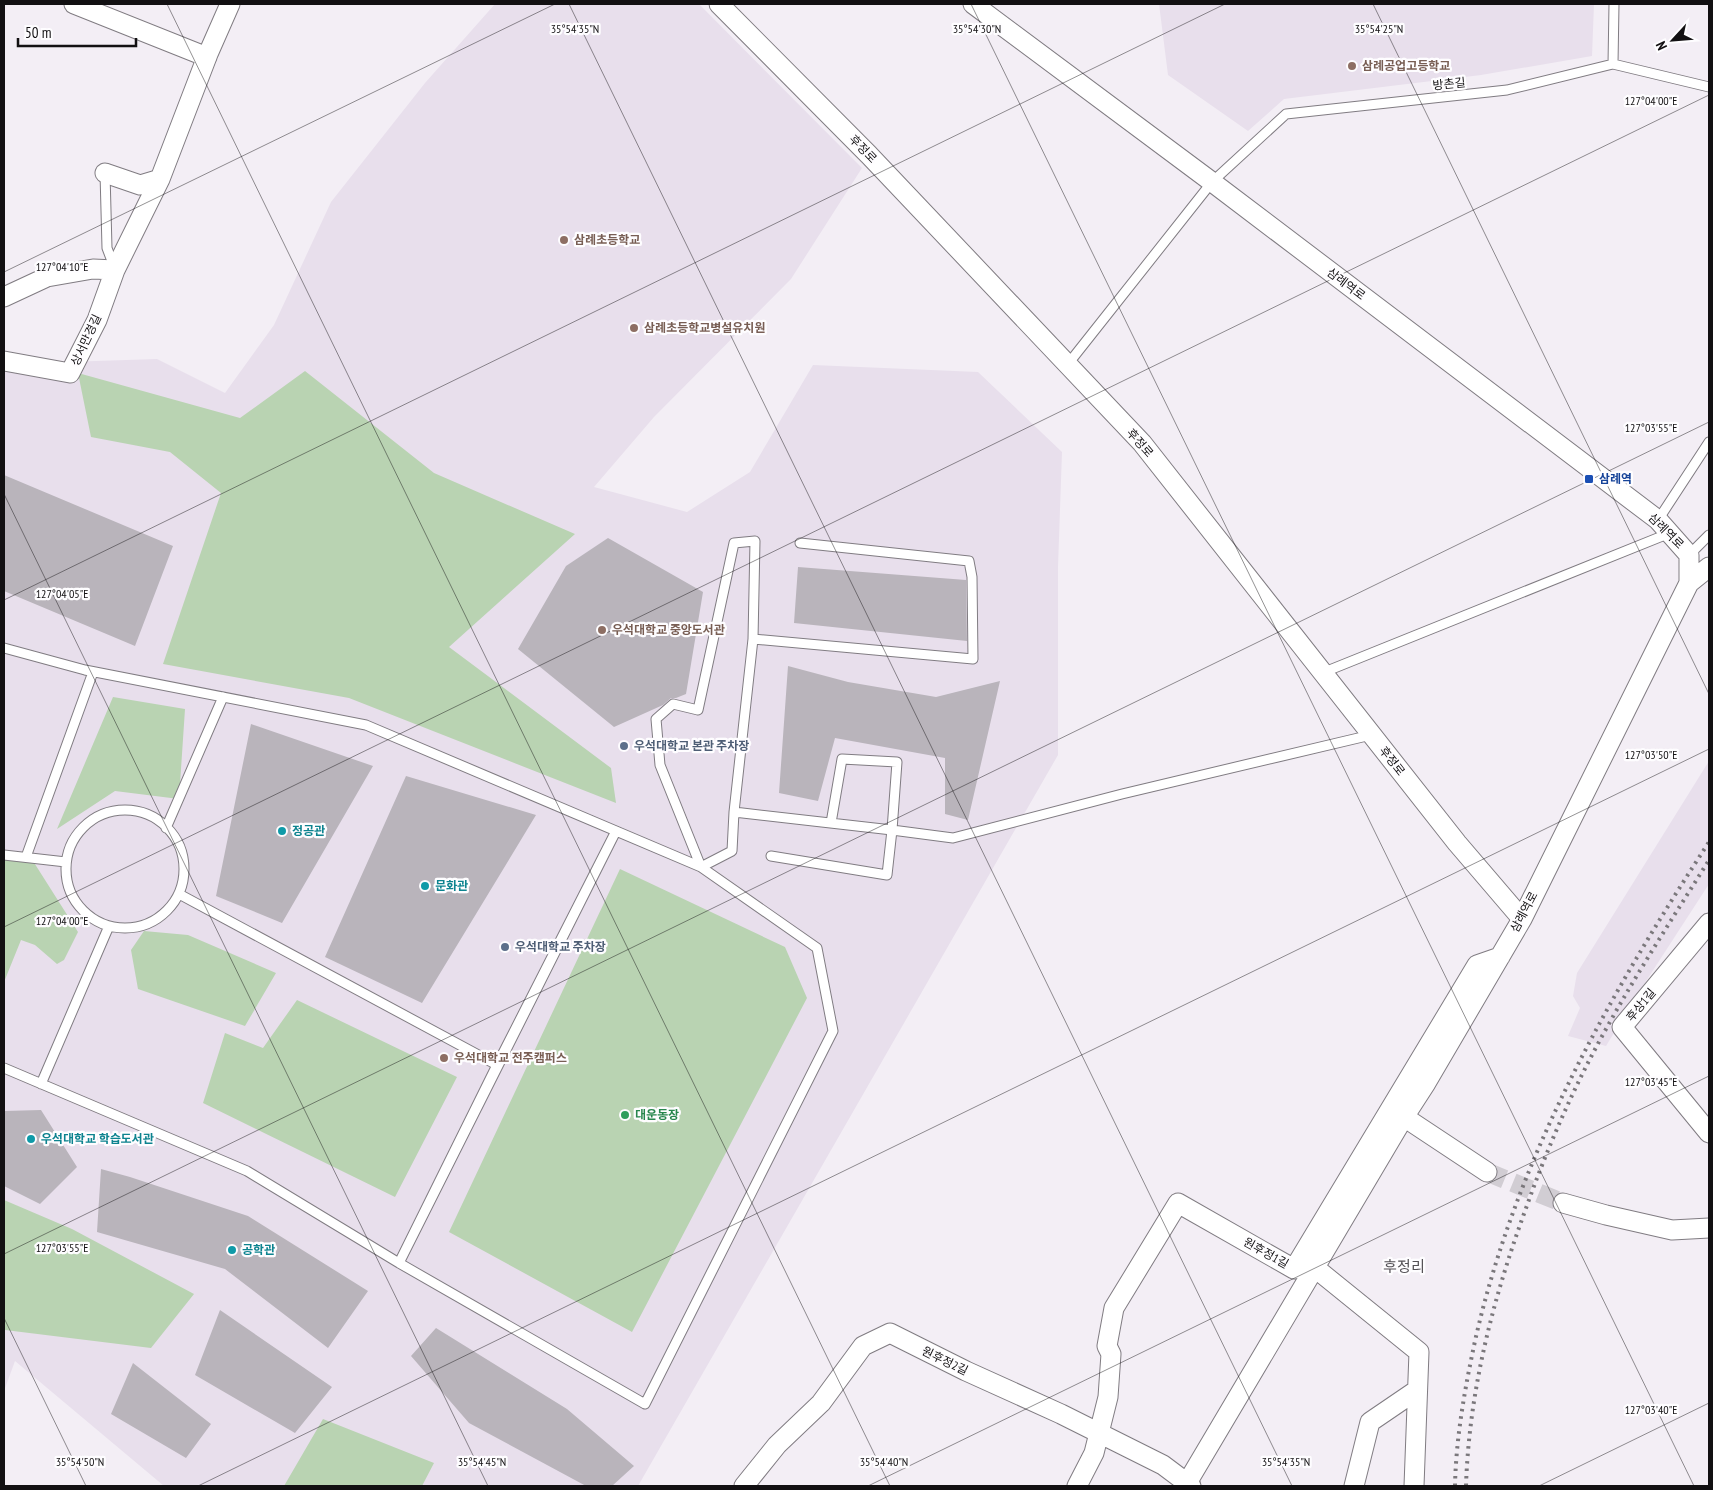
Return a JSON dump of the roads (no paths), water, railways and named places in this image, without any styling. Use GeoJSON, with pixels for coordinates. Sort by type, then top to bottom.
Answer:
{"type":"FeatureCollection","features":[{"type":"Feature","properties":{"kind":"street"},"geometry":{"type":"LineString","coordinates":[[74,4],[207,57]]}},
{"type":"Feature","properties":{"kind":"street","name":"상서만경길"},"geometry":{"type":"LineString","coordinates":[[4,361],[70,374],[97,320],[115,270],[160,179],[207,57],[230,4]]}},
{"type":"Feature","properties":{"kind":"street","name":"후정로"},"geometry":{"type":"LineString","coordinates":[[719,4],[869,154],[1142,444],[1457,843],[1522,919]]}},
{"type":"Feature","properties":{"kind":"street","name":"삼례역로"},"geometry":{"type":"LineString","coordinates":[[973,4],[1212,182],[1664,527],[1689,555],[1689,583]]}},
{"type":"Feature","properties":{"kind":"street"},"geometry":{"type":"LineString","coordinates":[[105,173],[140,185],[160,179]]}},
{"type":"Feature","properties":{"kind":"street"},"geometry":{"type":"LineString","coordinates":[[4,297],[47,277],[93,269],[115,270]]}},
{"type":"Feature","properties":{"kind":"street","name":"삼례역로"},"geometry":{"type":"LineString","coordinates":[[1189,1485],[1314,1267],[1522,919],[1689,583],[1709,567]]}},
{"type":"Feature","properties":{"kind":"street","name":"후상1길"},"geometry":{"type":"LineString","coordinates":[[1709,923],[1622,1027],[1709,1133]]}},
{"type":"Feature","properties":{"kind":"street","name":"원후정1길"},"geometry":{"type":"LineString","coordinates":[[1077,1486],[1094,1453],[1108,1398],[1111,1354],[1107,1346],[1114,1308],[1178,1203],[1294,1269],[1477,966],[1500,957]]}},
{"type":"Feature","properties":{"kind":"street"},"geometry":{"type":"LineString","coordinates":[[1404,1117],[1487,1172]]}},
{"type":"Feature","properties":{"kind":"street"},"geometry":{"type":"LineString","coordinates":[[1563,1203],[1672,1230],[1709,1228]]}},
{"type":"Feature","properties":{"kind":"street"},"geometry":{"type":"LineString","coordinates":[[1294,1269],[1314,1267],[1419,1352],[1414,1486]]}},
{"type":"Feature","properties":{"kind":"street","name":"원후정2길"},"geometry":{"type":"LineString","coordinates":[[744,1486],[777,1445],[821,1403],[863,1346],[890,1333],[966,1372],[1061,1414],[1163,1465],[1189,1485]]}},
{"type":"Feature","properties":{"kind":"street"},"geometry":{"type":"LineString","coordinates":[[1354,1486],[1370,1422],[1417,1390]]}},
{"type":"Feature","properties":{"kind":"lane"},"geometry":{"type":"LineString","coordinates":[[1613,64],[1614,4]]}},
{"type":"Feature","properties":{"kind":"lane","name":"방촌길"},"geometry":{"type":"LineString","coordinates":[[1068,364],[1212,182],[1286,114],[1507,90],[1613,64],[1709,87]]}},
{"type":"Feature","properties":{"kind":"lane"},"geometry":{"type":"LineString","coordinates":[[105,173],[107,248],[115,270]]}},
{"type":"Feature","properties":{"kind":"lane"},"geometry":{"type":"LineString","coordinates":[[1322,672],[1664,527],[1709,442]]}},
{"type":"Feature","properties":{"kind":"lane"},"geometry":{"type":"LineString","coordinates":[[1689,555],[1709,535]]}},
{"type":"Feature","properties":{"kind":"lane"},"geometry":{"type":"LineString","coordinates":[[755,541],[753,639],[734,812],[732,851],[701,867],[660,765],[656,719],[673,704],[698,710],[734,543],[755,541]]}},
{"type":"Feature","properties":{"kind":"lane"},"geometry":{"type":"LineString","coordinates":[[753,639],[973,659],[972,577],[969,561],[800,542]]}},
{"type":"Feature","properties":{"kind":"lane"},"geometry":{"type":"LineString","coordinates":[[4,648],[93,672],[366,725],[701,867],[817,948],[833,1031],[644,1404],[399,1262],[247,1171],[4,1068]]}},
{"type":"Feature","properties":{"kind":"lane"},"geometry":{"type":"LineString","coordinates":[[26,857],[93,672]]}},
{"type":"Feature","properties":{"kind":"lane"},"geometry":{"type":"LineString","coordinates":[[166,828],[223,697]]}},
{"type":"Feature","properties":{"kind":"lane"},"geometry":{"type":"LineString","coordinates":[[734,812],[953,838],[1122,794],[1371,735]]}},
{"type":"Feature","properties":{"kind":"lane"},"geometry":{"type":"LineString","coordinates":[[771,856],[887,876],[897,762],[842,759],[831,823]]}},
{"type":"Feature","properties":{"kind":"lane"},"geometry":{"type":"LineString","coordinates":[[124,810],[142,813],[166,828],[173,836],[182,854],[184,874],[178,894],[170,908],[150,923],[126,929],[109,926],[94,920],[76,902],[68,887],[66,862],[71,844],[82,828],[106,813],[124,810]]}},
{"type":"Feature","properties":{"kind":"lane"},"geometry":{"type":"LineString","coordinates":[[399,1262],[496,1065],[616,831]]}},
{"type":"Feature","properties":{"kind":"lane"},"geometry":{"type":"LineString","coordinates":[[399,1262],[616,831]]}},
{"type":"Feature","properties":{"kind":"lane"},"geometry":{"type":"LineString","coordinates":[[4,855],[66,862]]}},
{"type":"Feature","properties":{"kind":"lane"},"geometry":{"type":"LineString","coordinates":[[178,894],[496,1065]]}},
{"type":"Feature","properties":{"kind":"lane"},"geometry":{"type":"LineString","coordinates":[[41,1084],[109,926]]}},
{"type":"Feature","properties":{"kind":"tunnel"},"geometry":{"type":"LineString","coordinates":[[1487,1172],[1563,1203]]}},
{"type":"Feature","properties":{"kind":"railway"},"geometry":{"type":"LineString","coordinates":[[1455,1486],[1457,1449],[1475,1341],[1493,1274],[1515,1208],[1540,1144],[1601,1020],[1672,900],[1709,842]]}},
{"type":"Feature","properties":{"kind":"railway"},"geometry":{"type":"LineString","coordinates":[[1466,1486],[1472,1415],[1485,1346],[1513,1244],[1540,1171],[1573,1093],[1605,1030],[1709,860]]}},
{"type":"Feature","properties":{"kind":"place","name":"삼례공업고등학교"},"geometry":{"type":"Point","coordinates":[1352,66]}},
{"type":"Feature","properties":{"kind":"place","name":"삼례초등학교"},"geometry":{"type":"Point","coordinates":[564,240]}},
{"type":"Feature","properties":{"kind":"place","name":"삼례초등학교병설유치원"},"geometry":{"type":"Point","coordinates":[634,328]}},
{"type":"Feature","properties":{"kind":"place","name":"삼례역"},"geometry":{"type":"Point","coordinates":[1589,479]}},
{"type":"Feature","properties":{"kind":"place","name":"우석대학교 중앙도서관"},"geometry":{"type":"Point","coordinates":[602,630]}},
{"type":"Feature","properties":{"kind":"place","name":"우석대학교 본관 주차장"},"geometry":{"type":"Point","coordinates":[624,746]}},
{"type":"Feature","properties":{"kind":"place","name":"정공관"},"geometry":{"type":"Point","coordinates":[282,831]}},
{"type":"Feature","properties":{"kind":"place","name":"문화관"},"geometry":{"type":"Point","coordinates":[425,886]}},
{"type":"Feature","properties":{"kind":"place","name":"우석대학교 주차장"},"geometry":{"type":"Point","coordinates":[505,947]}},
{"type":"Feature","properties":{"kind":"place","name":"우석대학교 전주캠퍼스"},"geometry":{"type":"Point","coordinates":[444,1058]}},
{"type":"Feature","properties":{"kind":"place","name":"대운동장"},"geometry":{"type":"Point","coordinates":[625,1115]}},
{"type":"Feature","properties":{"kind":"place","name":"우석대학교 학습도서관"},"geometry":{"type":"Point","coordinates":[31,1139]}},
{"type":"Feature","properties":{"kind":"place","name":"공학관"},"geometry":{"type":"Point","coordinates":[232,1250]}},
{"type":"Feature","properties":{"kind":"district","name":"후정리"},"geometry":{"type":"Point","coordinates":[1404,1267]}}]}
